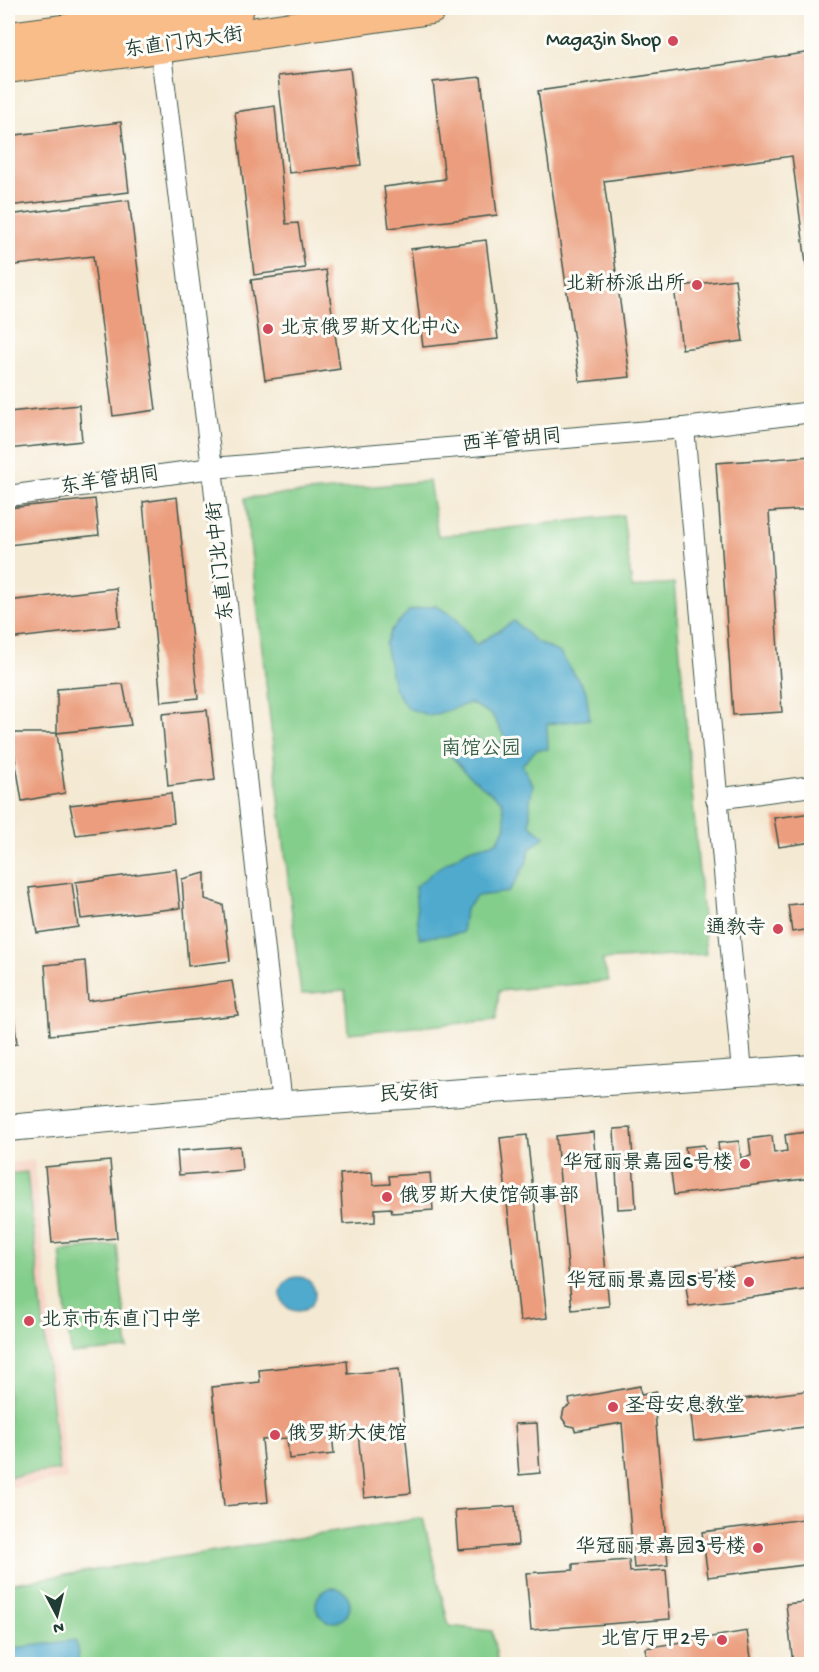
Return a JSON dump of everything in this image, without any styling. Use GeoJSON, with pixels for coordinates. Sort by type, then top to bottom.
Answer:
{"type":"FeatureCollection","features":[{"type":"Feature","properties":{"kind":"main road","name":"东直门内大街"},"geometry":{"type":"LineString","coordinates":[[8,67],[158,33],[238,8]]}},
{"type":"Feature","properties":{"kind":"main road","name":"东直门内大街"},"geometry":{"type":"LineString","coordinates":[[8,38],[158,33],[432,8]]}},
{"type":"Feature","properties":{"kind":"street","name":"东直门北中街"},"geometry":{"type":"LineString","coordinates":[[158,33],[212,468],[282,1105]]}},
{"type":"Feature","properties":{"kind":"street","name":"西羊管胡同"},"geometry":{"type":"LineString","coordinates":[[212,468],[684,428],[812,412]]}},
{"type":"Feature","properties":{"kind":"street"},"geometry":{"type":"LineString","coordinates":[[684,428],[742,1072]]}},
{"type":"Feature","properties":{"kind":"street","name":"东羊管胡同"},"geometry":{"type":"LineString","coordinates":[[8,496],[212,468]]}},
{"type":"Feature","properties":{"kind":"street"},"geometry":{"type":"LineString","coordinates":[[716,799],[812,786]]}},
{"type":"Feature","properties":{"kind":"street","name":"民安街"},"geometry":{"type":"LineString","coordinates":[[8,1128],[282,1105],[812,1068]]}},
{"type":"Feature","properties":{"kind":"shaded area","name":"北京市东直门中学"},"geometry":{"type":"Polygon","coordinates":[[[34,1160],[67,1479],[8,1488],[8,1163],[34,1160]]]}},
{"type":"Feature","properties":{"kind":"green space","name":"南馆公园"},"geometry":{"type":"Polygon","coordinates":[[[429,481],[438,536],[623,515],[632,588],[674,583],[706,954],[602,960],[609,981],[499,991],[496,1020],[348,1033],[345,990],[301,994],[245,498],[429,481]]]}},
{"type":"Feature","properties":{"kind":"green space","name":"北京市东直门中学"},"geometry":{"type":"Polygon","coordinates":[[[27,1172],[59,1470],[8,1477],[8,1174],[27,1172]]]}},
{"type":"Feature","properties":{"kind":"green space"},"geometry":{"type":"Polygon","coordinates":[[[117,1245],[128,1349],[71,1354],[60,1251],[117,1245]]]}},
{"type":"Feature","properties":{"kind":"green space"},"geometry":{"type":"Polygon","coordinates":[[[423,1518],[449,1626],[492,1631],[498,1664],[8,1664],[8,1584],[423,1518]]]}},
{"type":"Feature","properties":{"kind":"water"},"geometry":{"type":"Polygon","coordinates":[[[435,605],[456,618],[476,645],[514,621],[535,641],[560,653],[586,691],[590,719],[547,724],[548,749],[536,750],[522,765],[533,785],[530,825],[545,836],[530,849],[526,864],[509,892],[477,896],[465,910],[462,933],[419,938],[415,887],[438,868],[469,849],[497,842],[506,827],[502,801],[470,777],[450,755],[457,742],[474,738],[496,749],[505,738],[492,715],[470,703],[430,716],[407,708],[394,688],[385,644],[391,630],[409,611],[435,605]]]}},
{"type":"Feature","properties":{"kind":"water"},"geometry":{"type":"Polygon","coordinates":[[[298,1277],[310,1282],[315,1294],[310,1306],[298,1311],[286,1306],[281,1294],[286,1282],[298,1277]]]}},
{"type":"Feature","properties":{"kind":"water"},"geometry":{"type":"Polygon","coordinates":[[[333,1588],[345,1593],[350,1605],[345,1617],[333,1622],[321,1617],[316,1605],[321,1593],[333,1588]]]}},
{"type":"Feature","properties":{"kind":"water"},"geometry":{"type":"Polygon","coordinates":[[[76,1640],[79,1664],[8,1664],[8,1649],[76,1640]]]}},
{"type":"Feature","properties":{"kind":"building"},"geometry":{"type":"Polygon","coordinates":[[[812,52],[812,294],[810,294],[792,156],[604,181],[630,377],[580,382],[538,91],[812,52]]]}},
{"type":"Feature","properties":{"kind":"building"},"geometry":{"type":"Polygon","coordinates":[[[350,68],[361,165],[289,173],[278,76],[350,68]]]}},
{"type":"Feature","properties":{"kind":"building"},"geometry":{"type":"Polygon","coordinates":[[[481,77],[497,215],[389,228],[384,187],[445,179],[433,82],[481,77]]]}},
{"type":"Feature","properties":{"kind":"building"},"geometry":{"type":"Polygon","coordinates":[[[275,106],[286,224],[298,223],[305,268],[254,275],[235,112],[275,106]]]}},
{"type":"Feature","properties":{"kind":"building"},"geometry":{"type":"Polygon","coordinates":[[[121,122],[129,192],[8,206],[8,136],[121,122]]]}},
{"type":"Feature","properties":{"kind":"building"},"geometry":{"type":"Polygon","coordinates":[[[129,200],[156,410],[113,416],[93,256],[8,266],[8,215],[129,200]]]}},
{"type":"Feature","properties":{"kind":"building"},"geometry":{"type":"Polygon","coordinates":[[[486,240],[498,339],[423,347],[411,249],[486,240]]]}},
{"type":"Feature","properties":{"kind":"building"},"geometry":{"type":"Polygon","coordinates":[[[326,270],[340,369],[265,380],[251,280],[326,270]]]}},
{"type":"Feature","properties":{"kind":"building"},"geometry":{"type":"Polygon","coordinates":[[[735,279],[743,341],[682,349],[674,287],[735,279]]]}},
{"type":"Feature","properties":{"kind":"building"},"geometry":{"type":"Polygon","coordinates":[[[79,405],[82,441],[8,449],[8,412],[79,405]]]}},
{"type":"Feature","properties":{"kind":"building"},"geometry":{"type":"Polygon","coordinates":[[[812,456],[812,509],[769,512],[782,712],[733,715],[716,463],[812,456]]]}},
{"type":"Feature","properties":{"kind":"building"},"geometry":{"type":"Polygon","coordinates":[[[177,497],[198,698],[161,702],[143,502],[177,497]]]}},
{"type":"Feature","properties":{"kind":"building"},"geometry":{"type":"Polygon","coordinates":[[[95,499],[99,535],[8,545],[8,508],[95,499]]]}},
{"type":"Feature","properties":{"kind":"building"},"geometry":{"type":"Polygon","coordinates":[[[116,588],[120,626],[8,639],[8,601],[116,588]]]}},
{"type":"Feature","properties":{"kind":"building"},"geometry":{"type":"Polygon","coordinates":[[[123,684],[131,725],[57,733],[57,689],[123,684]]]}},
{"type":"Feature","properties":{"kind":"building"},"geometry":{"type":"Polygon","coordinates":[[[207,710],[215,780],[168,786],[162,714],[207,710]]]}},
{"type":"Feature","properties":{"kind":"building"},"geometry":{"type":"Polygon","coordinates":[[[11,733],[57,733],[65,793],[22,801],[11,733]]]}},
{"type":"Feature","properties":{"kind":"building"},"geometry":{"type":"Polygon","coordinates":[[[171,793],[174,823],[76,835],[70,805],[171,793]]]}},
{"type":"Feature","properties":{"kind":"building"},"geometry":{"type":"Polygon","coordinates":[[[812,813],[812,842],[779,847],[774,818],[812,813]]]}},
{"type":"Feature","properties":{"kind":"building"},"geometry":{"type":"Polygon","coordinates":[[[176,869],[180,908],[81,919],[76,882],[176,869]]]}},
{"type":"Feature","properties":{"kind":"building"},"geometry":{"type":"Polygon","coordinates":[[[205,873],[205,899],[223,905],[230,961],[188,966],[182,879],[205,873]]]}},
{"type":"Feature","properties":{"kind":"building"},"geometry":{"type":"Polygon","coordinates":[[[72,883],[78,927],[37,933],[29,888],[72,883]]]}},
{"type":"Feature","properties":{"kind":"building"},"geometry":{"type":"Polygon","coordinates":[[[812,902],[812,929],[792,932],[788,905],[812,902]]]}},
{"type":"Feature","properties":{"kind":"building"},"geometry":{"type":"Polygon","coordinates":[[[85,961],[88,1001],[232,981],[238,1015],[50,1035],[45,965],[85,961]]]}},
{"type":"Feature","properties":{"kind":"building"},"geometry":{"type":"Polygon","coordinates":[[[12,1002],[17,1044],[8,1045],[8,1003],[12,1002]]]}},
{"type":"Feature","properties":{"kind":"building"},"geometry":{"type":"Polygon","coordinates":[[[631,1128],[636,1208],[618,1209],[614,1129],[631,1128]]]}},
{"type":"Feature","properties":{"kind":"building"},"geometry":{"type":"Polygon","coordinates":[[[593,1132],[609,1306],[572,1310],[556,1136],[593,1132]]]}},
{"type":"Feature","properties":{"kind":"building","name":"华冠丽景嘉园6号楼"},"geometry":{"type":"Polygon","coordinates":[[[806,1132],[808,1148],[812,1147],[812,1178],[674,1195],[670,1165],[687,1163],[685,1147],[704,1145],[707,1162],[720,1161],[718,1143],[739,1141],[741,1158],[751,1156],[749,1139],[772,1136],[774,1153],[787,1151],[785,1135],[806,1132]]]}},
{"type":"Feature","properties":{"kind":"building"},"geometry":{"type":"Polygon","coordinates":[[[527,1135],[547,1318],[520,1321],[500,1138],[527,1135]]]}},
{"type":"Feature","properties":{"kind":"building"},"geometry":{"type":"Polygon","coordinates":[[[240,1146],[242,1170],[179,1175],[177,1151],[240,1146]]]}},
{"type":"Feature","properties":{"kind":"building"},"geometry":{"type":"Polygon","coordinates":[[[110,1161],[117,1238],[52,1243],[45,1167],[110,1161]]]}},
{"type":"Feature","properties":{"kind":"building","name":"俄罗斯大使馆领事部"},"geometry":{"type":"Polygon","coordinates":[[[372,1172],[373,1185],[390,1184],[389,1176],[430,1173],[433,1210],[392,1213],[391,1208],[375,1209],[375,1222],[343,1224],[340,1174],[372,1172]]]}},
{"type":"Feature","properties":{"kind":"building","name":"华冠丽景嘉园5号楼"},"geometry":{"type":"Polygon","coordinates":[[[812,1256],[812,1289],[689,1306],[684,1274],[812,1256]]]}},
{"type":"Feature","properties":{"kind":"building","name":"俄罗斯大使馆"},"geometry":{"type":"Polygon","coordinates":[[[347,1361],[348,1374],[399,1369],[411,1493],[364,1498],[358,1431],[332,1433],[334,1454],[289,1459],[287,1438],[262,1440],[268,1502],[224,1506],[212,1387],[260,1382],[259,1370],[347,1361]]]}},
{"type":"Feature","properties":{"kind":"building"},"geometry":{"type":"Polygon","coordinates":[[[640,1386],[641,1395],[657,1392],[660,1411],[655,1412],[668,1565],[634,1568],[622,1423],[575,1431],[574,1427],[567,1425],[562,1418],[564,1409],[570,1405],[569,1399],[640,1386]]]}},
{"type":"Feature","properties":{"kind":"building"},"geometry":{"type":"Polygon","coordinates":[[[812,1390],[812,1426],[694,1441],[690,1406],[812,1390]]]}},
{"type":"Feature","properties":{"kind":"building"},"geometry":{"type":"Polygon","coordinates":[[[537,1423],[540,1473],[519,1475],[515,1424],[537,1423]]]}},
{"type":"Feature","properties":{"kind":"building"},"geometry":{"type":"Polygon","coordinates":[[[515,1506],[518,1545],[458,1550],[455,1510],[515,1506]]]}},
{"type":"Feature","properties":{"kind":"building","name":"华冠丽景嘉园3号楼"},"geometry":{"type":"Polygon","coordinates":[[[812,1518],[812,1564],[708,1577],[702,1532],[812,1518]]]}},
{"type":"Feature","properties":{"kind":"building"},"geometry":{"type":"Polygon","coordinates":[[[629,1560],[630,1572],[666,1570],[670,1619],[531,1630],[526,1573],[573,1570],[573,1564],[629,1560]]]}},
{"type":"Feature","properties":{"kind":"building"},"geometry":{"type":"Polygon","coordinates":[[[812,1601],[812,1664],[793,1664],[786,1604],[812,1601]]]}},
{"type":"Feature","properties":{"kind":"building","name":"北官厅甲2号"},"geometry":{"type":"Polygon","coordinates":[[[747,1631],[752,1664],[648,1664],[645,1648],[747,1631]]]}},
{"type":"Feature","properties":{"kind":"place","name":"Magazin Shop"},"geometry":{"type":"Point","coordinates":[673,41]}},
{"type":"Feature","properties":{"kind":"place","name":"北新桥派出所"},"geometry":{"type":"Point","coordinates":[697,285]}},
{"type":"Feature","properties":{"kind":"place","name":"北京俄罗斯文化中心"},"geometry":{"type":"Point","coordinates":[268,329]}},
{"type":"Feature","properties":{"kind":"place","name":"通教寺"},"geometry":{"type":"Point","coordinates":[778,929]}},
{"type":"Feature","properties":{"kind":"place","name":"华冠丽景嘉园6号楼"},"geometry":{"type":"Point","coordinates":[745,1164]}},
{"type":"Feature","properties":{"kind":"place","name":"俄罗斯大使馆领事部"},"geometry":{"type":"Point","coordinates":[387,1197]}},
{"type":"Feature","properties":{"kind":"place","name":"华冠丽景嘉园5号楼"},"geometry":{"type":"Point","coordinates":[749,1282]}},
{"type":"Feature","properties":{"kind":"place","name":"北京市东直门中学"},"geometry":{"type":"Point","coordinates":[29,1321]}},
{"type":"Feature","properties":{"kind":"place","name":"圣母安息教堂"},"geometry":{"type":"Point","coordinates":[613,1407]}},
{"type":"Feature","properties":{"kind":"place","name":"俄罗斯大使馆"},"geometry":{"type":"Point","coordinates":[275,1435]}},
{"type":"Feature","properties":{"kind":"place","name":"华冠丽景嘉园3号楼"},"geometry":{"type":"Point","coordinates":[758,1548]}},
{"type":"Feature","properties":{"kind":"place","name":"北官厅甲2号"},"geometry":{"type":"Point","coordinates":[722,1640]}}]}
